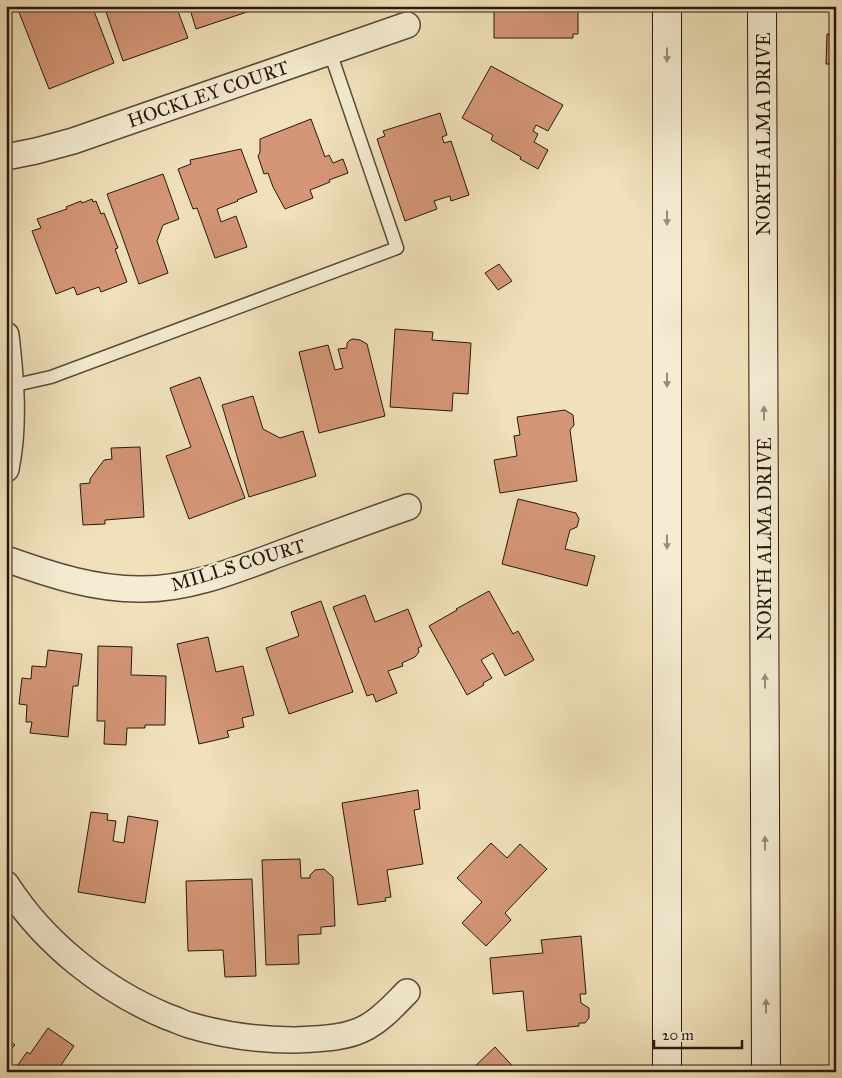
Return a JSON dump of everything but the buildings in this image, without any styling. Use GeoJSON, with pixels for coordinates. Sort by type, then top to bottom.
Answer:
{"type":"FeatureCollection","features":[{"type":"Feature","properties":{"kind":"main road"},"geometry":{"type":"LineString","coordinates":[[667,6],[667,1072]]}},
{"type":"Feature","properties":{"kind":"main road","name":"NORTH ALMA DRIVE"},"geometry":{"type":"LineString","coordinates":[[762,6],[766,1072]]}},
{"type":"Feature","properties":{"kind":"street","name":"HOCKLEY COURT"},"geometry":{"type":"LineString","coordinates":[[6,157],[73,141],[407,25]]}},
{"type":"Feature","properties":{"kind":"street"},"geometry":{"type":"LineString","coordinates":[[6,335],[11,386],[11,433],[6,469]]}},
{"type":"Feature","properties":{"kind":"street","name":"MILLS COURT"},"geometry":{"type":"LineString","coordinates":[[6,559],[81,583],[113,588],[169,588],[243,567],[408,506]]}},
{"type":"Feature","properties":{"kind":"street"},"geometry":{"type":"LineString","coordinates":[[6,884],[30,917],[54,942],[82,966],[113,989],[150,1009],[187,1024],[266,1040],[329,1038],[366,1028],[381,1018],[407,992]]}},
{"type":"Feature","properties":{"kind":"lane"},"geometry":{"type":"LineString","coordinates":[[11,386],[51,377],[397,248],[330,52]]}}]}
